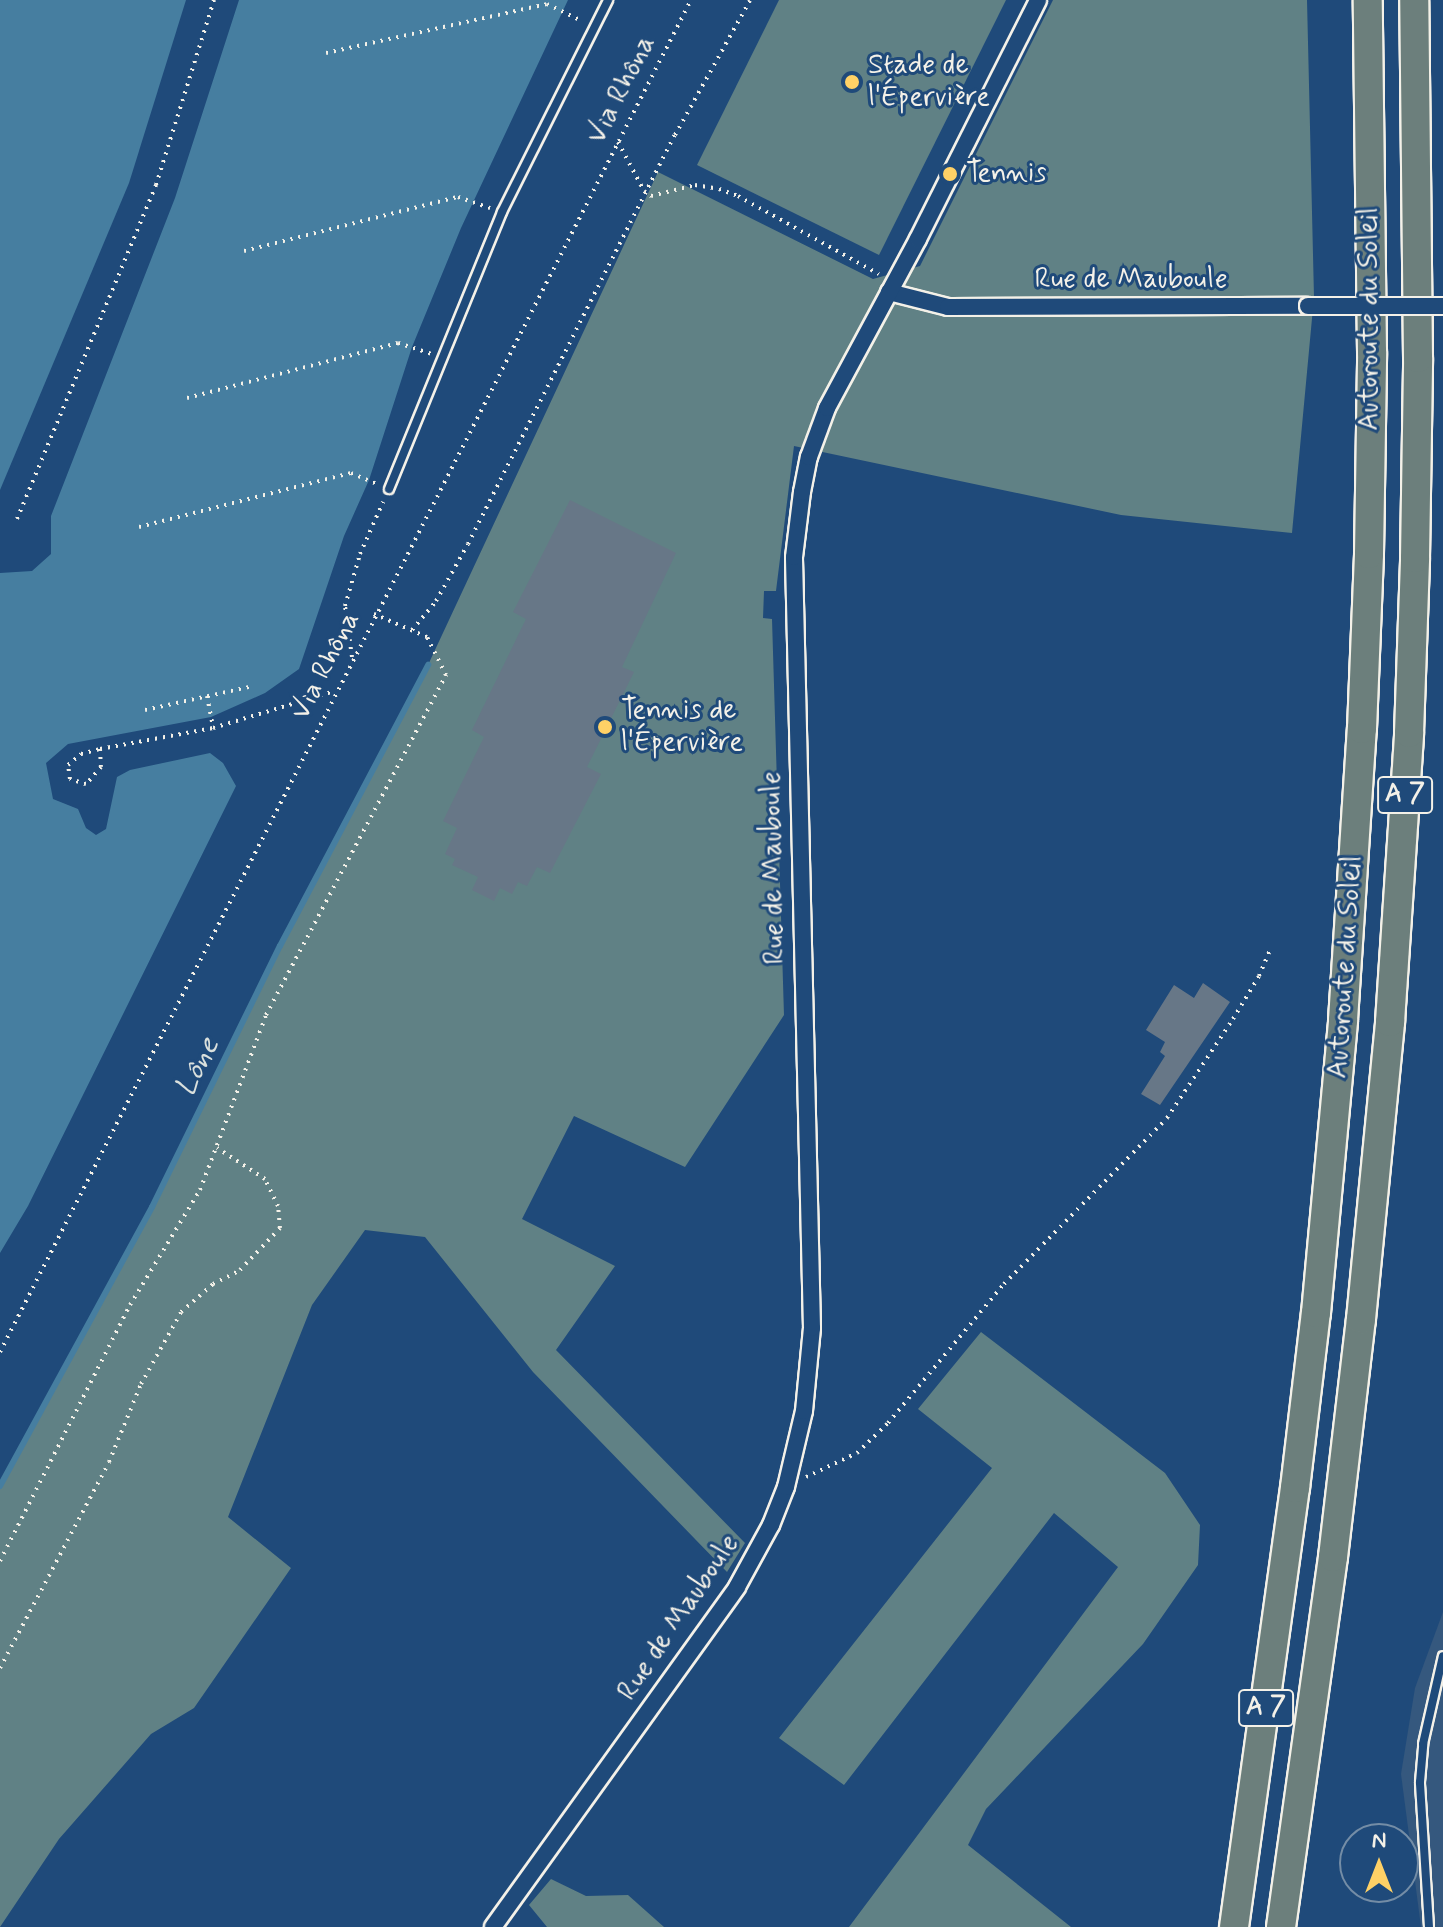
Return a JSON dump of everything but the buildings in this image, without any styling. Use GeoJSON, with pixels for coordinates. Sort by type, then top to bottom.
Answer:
{"type":"FeatureCollection","features":[{"type":"Feature","properties":{"kind":"highway","name":"Autoroute du Soleil"},"geometry":{"type":"LineString","coordinates":[[1234,1927],[1297,1472],[1316,1313],[1343,1020],[1362,729],[1369,554],[1372,336],[1368,0]]}},
{"type":"Feature","properties":{"kind":"highway","name":"Autoroute du Soleil"},"geometry":{"type":"LineString","coordinates":[[1281,1927],[1335,1541],[1361,1319],[1390,1022],[1409,733],[1415,558],[1418,358],[1414,0]]}},
{"type":"Feature","properties":{"kind":"street"},"geometry":{"type":"LineString","coordinates":[[889,292],[1038,0]]}},
{"type":"Feature","properties":{"kind":"street","name":"Rue de Mauboule"},"geometry":{"type":"LineString","coordinates":[[493,1927],[737,1587],[771,1525],[786,1487],[804,1411],[812,1328],[794,557],[809,457],[827,408],[889,292],[948,307],[1443,306]]}},
{"type":"Feature","properties":{"kind":"lane"},"geometry":{"type":"LineString","coordinates":[[389,489],[502,212],[608,0]]}},
{"type":"Feature","properties":{"kind":"lane"},"geometry":{"type":"LineString","coordinates":[[1429,1927],[1420,1782],[1423,1744],[1443,1656]]}},
{"type":"Feature","properties":{"kind":"path"},"geometry":{"type":"LineString","coordinates":[[17,519],[156,185],[214,0]]}},
{"type":"Feature","properties":{"kind":"path","name":"Via Rhôna"},"geometry":{"type":"LineString","coordinates":[[0,1352],[374,614],[691,0]]}},
{"type":"Feature","properties":{"kind":"path"},"geometry":{"type":"LineString","coordinates":[[412,630],[436,601],[468,544],[646,193],[750,0]]}},
{"type":"Feature","properties":{"kind":"path"},"geometry":{"type":"LineString","coordinates":[[326,53],[547,4],[594,27]]}},
{"type":"Feature","properties":{"kind":"path"},"geometry":{"type":"LineString","coordinates":[[618,142],[646,193]]}},
{"type":"Feature","properties":{"kind":"path"},"geometry":{"type":"LineString","coordinates":[[646,193],[661,195],[695,185],[719,189],[738,196],[879,275],[885,264]]}},
{"type":"Feature","properties":{"kind":"path"},"geometry":{"type":"LineString","coordinates":[[244,251],[458,197],[502,212]]}},
{"type":"Feature","properties":{"kind":"path"},"geometry":{"type":"LineString","coordinates":[[187,398],[398,343],[440,358]]}},
{"type":"Feature","properties":{"kind":"path"},"geometry":{"type":"LineString","coordinates":[[139,527],[351,473],[389,489],[360,554],[345,606],[352,658]]}},
{"type":"Feature","properties":{"kind":"path"},"geometry":{"type":"LineString","coordinates":[[0,1561],[130,1305],[200,1190],[266,1015],[446,675],[427,637],[374,614]]}},
{"type":"Feature","properties":{"kind":"path"},"geometry":{"type":"LineString","coordinates":[[145,710],[249,687]]}},
{"type":"Feature","properties":{"kind":"path"},"geometry":{"type":"LineString","coordinates":[[100,749],[101,767],[86,784],[70,779],[68,765],[81,754],[100,749],[213,728],[335,691]]}},
{"type":"Feature","properties":{"kind":"path"},"geometry":{"type":"LineString","coordinates":[[207,696],[213,728]]}},
{"type":"Feature","properties":{"kind":"path"},"geometry":{"type":"LineString","coordinates":[[786,1487],[857,1453],[888,1423],[1004,1284],[1128,1162],[1198,1077],[1259,976],[1271,948]]}},
{"type":"Feature","properties":{"kind":"path"},"geometry":{"type":"LineString","coordinates":[[0,1668],[109,1462],[141,1384],[181,1312],[213,1284],[240,1270],[280,1228],[278,1206],[265,1179],[217,1148]]}},
{"type":"Feature","properties":{"kind":"shaded area"},"geometry":{"type":"Polygon","coordinates":[[[0,0],[186,0],[129,183],[0,490],[0,0]]]}},
{"type":"Feature","properties":{"kind":"shaded area"},"geometry":{"type":"Polygon","coordinates":[[[239,0],[568,0],[461,228],[412,347],[369,480],[344,536],[299,669],[265,693],[211,717],[68,744],[46,763],[53,799],[78,809],[86,828],[96,835],[106,829],[117,777],[130,770],[210,753],[223,763],[236,786],[28,1206],[0,1253],[0,573],[32,571],[51,554],[51,516],[175,198],[239,0]]]}},
{"type":"Feature","properties":{"kind":"shaded area"},"geometry":{"type":"Polygon","coordinates":[[[1443,1612],[1443,1927],[1421,1927],[1418,1903],[1419,1823],[1407,1823],[1401,1774],[1415,1688],[1443,1612]]]}},
{"type":"Feature","properties":{"kind":"green space","name":"Stade de l'Épervière"},"geometry":{"type":"Polygon","coordinates":[[[779,0],[1006,0],[879,255],[697,165],[779,0]]]}},
{"type":"Feature","properties":{"kind":"green space"},"geometry":{"type":"Polygon","coordinates":[[[1053,0],[1307,0],[1314,297],[1292,533],[1121,515],[794,446],[776,591],[764,591],[763,618],[772,619],[784,1015],[685,1167],[574,1116],[522,1219],[615,1266],[556,1350],[745,1543],[727,1572],[533,1372],[425,1237],[365,1230],[312,1305],[228,1517],[291,1568],[194,1708],[151,1734],[59,1839],[0,1927],[0,1486],[152,1207],[280,946],[428,665],[658,172],[873,279],[920,266],[1053,0]]]}},
{"type":"Feature","properties":{"kind":"green space"},"geometry":{"type":"Polygon","coordinates":[[[981,1332],[1165,1473],[1200,1525],[1198,1565],[1143,1644],[986,1809],[968,1845],[1071,1927],[849,1927],[1118,1567],[1054,1513],[844,1785],[779,1738],[992,1468],[918,1409],[981,1332]]]}},
{"type":"Feature","properties":{"kind":"green space"},"geometry":{"type":"Polygon","coordinates":[[[551,1879],[586,1896],[628,1895],[664,1927],[547,1927],[529,1905],[551,1879]]]}},
{"type":"Feature","properties":{"kind":"waterway","name":"Lône"},"geometry":{"type":"LineString","coordinates":[[0,1486],[152,1207],[280,946],[428,665]]}},
{"type":"Feature","properties":{"kind":"place","name":"Stade de l'Épervière"},"geometry":{"type":"Point","coordinates":[852,82]}},
{"type":"Feature","properties":{"kind":"place","name":"Tennis"},"geometry":{"type":"Point","coordinates":[950,174]}},
{"type":"Feature","properties":{"kind":"place","name":"Tennis de l'Épervière"},"geometry":{"type":"Point","coordinates":[605,727]}}]}
